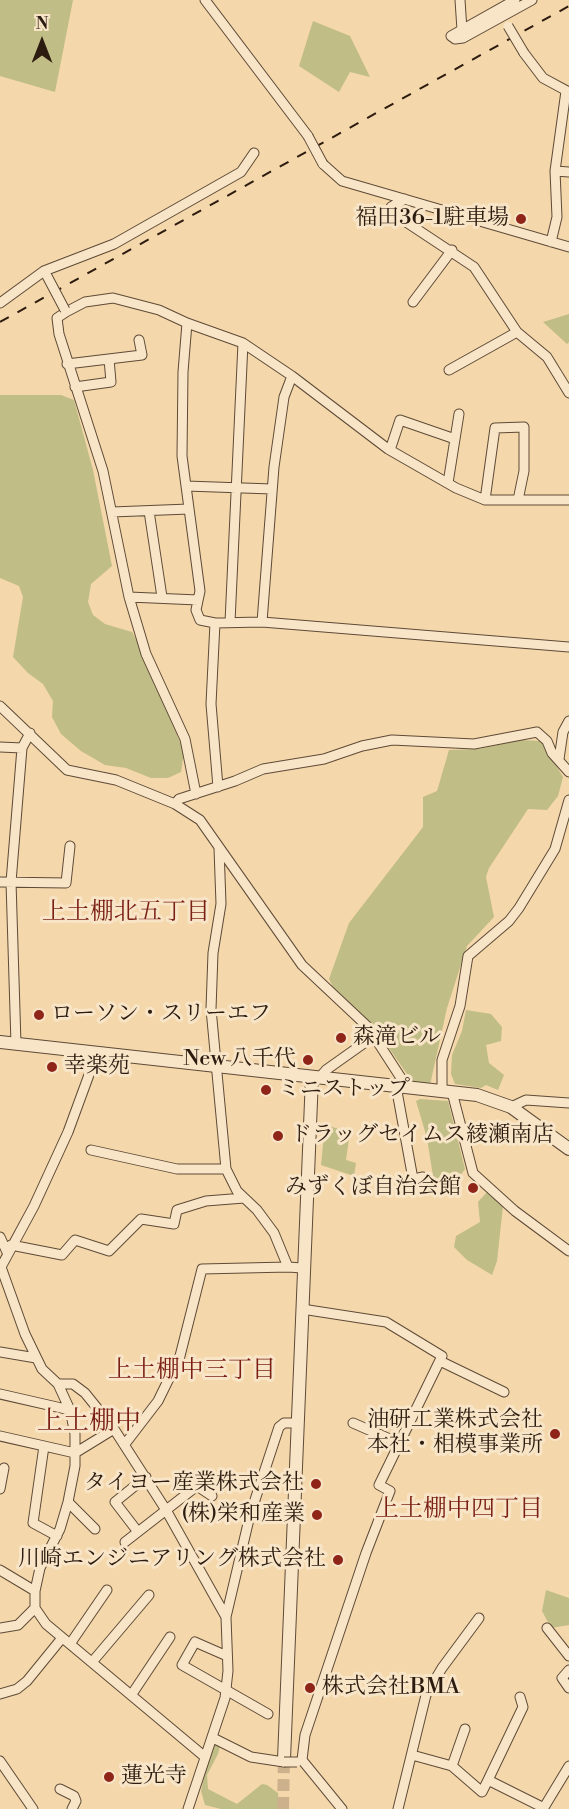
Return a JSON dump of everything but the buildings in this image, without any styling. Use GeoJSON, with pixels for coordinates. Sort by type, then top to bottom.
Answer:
{"type":"FeatureCollection","features":[{"type":"Feature","properties":{"kind":"street"},"geometry":{"type":"LineString","coordinates":[[205,0],[308,136],[322,164],[342,181],[569,247]]}},
{"type":"Feature","properties":{"kind":"street"},"geometry":{"type":"LineString","coordinates":[[460,0],[462,30]]}},
{"type":"Feature","properties":{"kind":"street"},"geometry":{"type":"LineString","coordinates":[[515,0],[451,36],[455,39],[463,38],[505,21],[532,0]]}},
{"type":"Feature","properties":{"kind":"street"},"geometry":{"type":"LineString","coordinates":[[505,21],[524,53],[543,78],[568,92],[555,171],[557,217],[551,242]]}},
{"type":"Feature","properties":{"kind":"street"},"geometry":{"type":"LineString","coordinates":[[0,303],[45,273],[114,244],[241,172],[254,153]]}},
{"type":"Feature","properties":{"kind":"street"},"geometry":{"type":"LineString","coordinates":[[555,171],[569,172]]}},
{"type":"Feature","properties":{"kind":"street"},"geometry":{"type":"LineString","coordinates":[[405,199],[391,207],[397,216],[452,250],[474,267],[517,332],[547,357],[566,382],[569,393]]}},
{"type":"Feature","properties":{"kind":"street"},"geometry":{"type":"LineString","coordinates":[[413,302],[452,250]]}},
{"type":"Feature","properties":{"kind":"street"},"geometry":{"type":"LineString","coordinates":[[45,273],[66,311]]}},
{"type":"Feature","properties":{"kind":"street"},"geometry":{"type":"LineString","coordinates":[[196,794],[185,739],[146,654],[129,597],[103,471],[67,364],[57,318],[85,302],[113,298],[159,310],[187,323],[243,343],[292,376],[390,450],[448,483],[485,500],[569,500]]}},
{"type":"Feature","properties":{"kind":"street"},"geometry":{"type":"LineString","coordinates":[[187,323],[183,372],[182,456],[200,591],[197,616],[201,620],[215,623],[262,622],[569,647]]}},
{"type":"Feature","properties":{"kind":"street"},"geometry":{"type":"LineString","coordinates":[[449,370],[517,332]]}},
{"type":"Feature","properties":{"kind":"street"},"geometry":{"type":"LineString","coordinates":[[67,364],[142,355],[140,340]]}},
{"type":"Feature","properties":{"kind":"street"},"geometry":{"type":"LineString","coordinates":[[230,622],[243,343]]}},
{"type":"Feature","properties":{"kind":"street"},"geometry":{"type":"LineString","coordinates":[[75,387],[111,382],[109,359]]}},
{"type":"Feature","properties":{"kind":"street"},"geometry":{"type":"LineString","coordinates":[[262,622],[272,489],[284,397],[292,376]]}},
{"type":"Feature","properties":{"kind":"street"},"geometry":{"type":"LineString","coordinates":[[448,483],[459,414]]}},
{"type":"Feature","properties":{"kind":"street"},"geometry":{"type":"LineString","coordinates":[[390,450],[400,420],[455,439]]}},
{"type":"Feature","properties":{"kind":"street"},"geometry":{"type":"LineString","coordinates":[[485,500],[495,428],[524,427],[524,471],[518,500]]}},
{"type":"Feature","properties":{"kind":"street"},"geometry":{"type":"LineString","coordinates":[[186,486],[272,489]]}},
{"type":"Feature","properties":{"kind":"street"},"geometry":{"type":"LineString","coordinates":[[112,512],[189,509]]}},
{"type":"Feature","properties":{"kind":"street"},"geometry":{"type":"LineString","coordinates":[[149,511],[162,597]]}},
{"type":"Feature","properties":{"kind":"street"},"geometry":{"type":"LineString","coordinates":[[129,597],[198,600]]}},
{"type":"Feature","properties":{"kind":"street"},"geometry":{"type":"LineString","coordinates":[[215,623],[211,704],[218,787]]}},
{"type":"Feature","properties":{"kind":"street"},"geometry":{"type":"LineString","coordinates":[[0,706],[67,770],[116,780],[175,804],[200,820],[297,959],[374,1036],[400,1078],[399,1087],[414,1179]]}},
{"type":"Feature","properties":{"kind":"street"},"geometry":{"type":"LineString","coordinates":[[559,759],[563,732],[569,721]]}},
{"type":"Feature","properties":{"kind":"street"},"geometry":{"type":"LineString","coordinates":[[175,804],[179,799],[271,767],[324,759],[362,746],[392,740],[474,744],[537,732],[543,736],[552,753],[569,772]]}},
{"type":"Feature","properties":{"kind":"street"},"geometry":{"type":"LineString","coordinates":[[16,1044],[11,882],[22,748],[30,733]]}},
{"type":"Feature","properties":{"kind":"street"},"geometry":{"type":"LineString","coordinates":[[0,747],[22,748]]}},
{"type":"Feature","properties":{"kind":"street"},"geometry":{"type":"LineString","coordinates":[[569,800],[555,849],[519,908],[509,921],[468,956],[463,992],[442,1060],[447,1091],[473,1173],[515,1210],[569,1251]]}},
{"type":"Feature","properties":{"kind":"street"},"geometry":{"type":"LineString","coordinates":[[0,882],[66,883],[70,846]]}},
{"type":"Feature","properties":{"kind":"street"},"geometry":{"type":"LineString","coordinates":[[219,848],[221,904],[213,953],[210,1009],[226,1168],[237,1191],[274,1233],[288,1267]]}},
{"type":"Feature","properties":{"kind":"street"},"geometry":{"type":"LineString","coordinates":[[316,1077],[374,1036]]}},
{"type":"Feature","properties":{"kind":"street"},"geometry":{"type":"LineString","coordinates":[[0,1042],[477,1095],[511,1107],[569,1149]]}},
{"type":"Feature","properties":{"kind":"street"},"geometry":{"type":"LineString","coordinates":[[96,1053],[68,1132],[34,1206],[0,1267],[2,1285],[36,1358],[58,1384],[70,1410],[75,1434],[75,1453],[68,1502],[57,1536],[40,1568],[35,1591],[35,1608],[40,1618],[66,1641],[93,1661],[205,1757]]}},
{"type":"Feature","properties":{"kind":"street"},"geometry":{"type":"LineString","coordinates":[[284,1759],[302,1268],[316,1077]]}},
{"type":"Feature","properties":{"kind":"street"},"geometry":{"type":"LineString","coordinates":[[511,1107],[526,1100],[569,1103]]}},
{"type":"Feature","properties":{"kind":"street"},"geometry":{"type":"LineString","coordinates":[[91,1150],[177,1169],[226,1168]]}},
{"type":"Feature","properties":{"kind":"street"},"geometry":{"type":"LineString","coordinates":[[0,1237],[9,1249],[62,1255],[75,1240],[110,1251],[141,1219],[174,1224],[177,1210],[206,1201],[244,1198]]}},
{"type":"Feature","properties":{"kind":"street"},"geometry":{"type":"LineString","coordinates":[[125,1444],[158,1401],[180,1356],[202,1269],[302,1268]]}},
{"type":"Feature","properties":{"kind":"street"},"geometry":{"type":"LineString","coordinates":[[300,1761],[305,1735],[366,1553],[390,1491],[379,1485],[442,1356],[386,1322],[302,1309]]}},
{"type":"Feature","properties":{"kind":"street"},"geometry":{"type":"LineString","coordinates":[[0,1352],[36,1358]]}},
{"type":"Feature","properties":{"kind":"street"},"geometry":{"type":"LineString","coordinates":[[440,1361],[504,1392]]}},
{"type":"Feature","properties":{"kind":"street"},"geometry":{"type":"LineString","coordinates":[[58,1384],[72,1384],[85,1393],[125,1444],[166,1510],[226,1617]]}},
{"type":"Feature","properties":{"kind":"street"},"geometry":{"type":"LineString","coordinates":[[0,1394],[70,1410]]}},
{"type":"Feature","properties":{"kind":"street"},"geometry":{"type":"LineString","coordinates":[[188,1809],[213,1738],[226,1692],[226,1617],[250,1515],[279,1427],[284,1423],[297,1423]]}},
{"type":"Feature","properties":{"kind":"street"},"geometry":{"type":"LineString","coordinates":[[353,1423],[399,1443]]}},
{"type":"Feature","properties":{"kind":"street"},"geometry":{"type":"LineString","coordinates":[[0,1436],[75,1453],[114,1429]]}},
{"type":"Feature","properties":{"kind":"street"},"geometry":{"type":"LineString","coordinates":[[44,1446],[33,1523],[57,1536]]}},
{"type":"Feature","properties":{"kind":"street"},"geometry":{"type":"LineString","coordinates":[[0,1489],[4,1468]]}},
{"type":"Feature","properties":{"kind":"street"},"geometry":{"type":"LineString","coordinates":[[138,1532],[115,1502],[146,1477]]}},
{"type":"Feature","properties":{"kind":"street"},"geometry":{"type":"LineString","coordinates":[[125,1542],[197,1486],[212,1496]]}},
{"type":"Feature","properties":{"kind":"street"},"geometry":{"type":"LineString","coordinates":[[68,1502],[94,1529]]}},
{"type":"Feature","properties":{"kind":"street"},"geometry":{"type":"LineString","coordinates":[[0,1570],[35,1591]]}},
{"type":"Feature","properties":{"kind":"street"},"geometry":{"type":"LineString","coordinates":[[0,1694],[17,1689],[27,1681],[66,1641],[107,1590]]}},
{"type":"Feature","properties":{"kind":"street"},"geometry":{"type":"LineString","coordinates":[[93,1661],[148,1595]]}},
{"type":"Feature","properties":{"kind":"street"},"geometry":{"type":"LineString","coordinates":[[0,1628],[18,1625],[35,1608]]}},
{"type":"Feature","properties":{"kind":"street"},"geometry":{"type":"LineString","coordinates":[[398,1809],[426,1695],[479,1618]]}},
{"type":"Feature","properties":{"kind":"street"},"geometry":{"type":"LineString","coordinates":[[547,1628],[569,1656]]}},
{"type":"Feature","properties":{"kind":"street"},"geometry":{"type":"LineString","coordinates":[[132,1694],[170,1637]]}},
{"type":"Feature","properties":{"kind":"street"},"geometry":{"type":"LineString","coordinates":[[227,1656],[195,1642],[182,1665],[268,1714]]}},
{"type":"Feature","properties":{"kind":"street"},"geometry":{"type":"LineString","coordinates":[[569,1670],[562,1678],[569,1688]]}},
{"type":"Feature","properties":{"kind":"street"},"geometry":{"type":"LineString","coordinates":[[412,1755],[452,1766],[482,1792],[524,1707],[520,1697]]}},
{"type":"Feature","properties":{"kind":"street"},"geometry":{"type":"LineString","coordinates":[[452,1766],[465,1729]]}},
{"type":"Feature","properties":{"kind":"street"},"geometry":{"type":"LineString","coordinates":[[213,1738],[251,1757],[300,1761],[342,1809]]}},
{"type":"Feature","properties":{"kind":"street"},"geometry":{"type":"LineString","coordinates":[[0,1761],[33,1809]]}},
{"type":"Feature","properties":{"kind":"street"},"geometry":{"type":"LineString","coordinates":[[488,1780],[544,1809],[569,1766]]}},
{"type":"Feature","properties":{"kind":"street"},"geometry":{"type":"LineString","coordinates":[[66,1788],[76,1802],[72,1809]]}},
{"type":"Feature","properties":{"kind":"shaded area"},"geometry":{"type":"Polygon","coordinates":[[[0,0],[73,0],[55,92],[0,76],[0,0]]]}},
{"type":"Feature","properties":{"kind":"shaded area"},"geometry":{"type":"Polygon","coordinates":[[[313,21],[350,36],[370,77],[350,72],[339,92],[299,66],[313,21]]]}},
{"type":"Feature","properties":{"kind":"shaded area"},"geometry":{"type":"Polygon","coordinates":[[[569,314],[569,342],[567,344],[543,322],[569,314]]]}},
{"type":"Feature","properties":{"kind":"shaded area"},"geometry":{"type":"Polygon","coordinates":[[[0,395],[61,395],[74,400],[93,470],[112,566],[91,584],[88,602],[93,615],[105,624],[132,632],[144,654],[184,752],[181,772],[168,778],[151,778],[126,768],[105,765],[81,751],[61,734],[52,717],[53,701],[43,684],[28,673],[13,657],[23,597],[19,586],[0,578],[0,395]]]}},
{"type":"Feature","properties":{"kind":"shaded area"},"geometry":{"type":"Polygon","coordinates":[[[521,740],[541,741],[563,777],[558,796],[547,810],[528,809],[489,868],[486,877],[494,917],[467,946],[447,1008],[430,1085],[414,1084],[377,1031],[333,987],[329,979],[349,923],[423,827],[423,797],[437,791],[449,750],[479,749],[521,740]]]}},
{"type":"Feature","properties":{"kind":"shaded area"},"geometry":{"type":"Polygon","coordinates":[[[466,1010],[491,1014],[502,1027],[501,1041],[486,1045],[489,1063],[504,1075],[498,1090],[486,1085],[481,1088],[455,1084],[451,1074],[452,1055],[462,1031],[466,1010]]]}},
{"type":"Feature","properties":{"kind":"shaded area"},"geometry":{"type":"Polygon","coordinates":[[[420,1099],[448,1101],[465,1169],[454,1184],[435,1189],[427,1138],[416,1101],[420,1099]]]}},
{"type":"Feature","properties":{"kind":"shaded area"},"geometry":{"type":"Polygon","coordinates":[[[325,1125],[350,1132],[346,1160],[356,1163],[354,1176],[321,1165],[325,1125]]]}},
{"type":"Feature","properties":{"kind":"shaded area"},"geometry":{"type":"Polygon","coordinates":[[[487,1192],[503,1206],[497,1261],[492,1275],[467,1260],[454,1247],[456,1236],[480,1222],[478,1202],[487,1192]]]}},
{"type":"Feature","properties":{"kind":"shaded area"},"geometry":{"type":"Polygon","coordinates":[[[546,1590],[569,1598],[569,1625],[551,1628],[542,1611],[546,1590]]]}},
{"type":"Feature","properties":{"kind":"shaded area"},"geometry":{"type":"Polygon","coordinates":[[[217,1744],[220,1746],[218,1754],[207,1775],[208,1789],[237,1804],[262,1784],[267,1785],[278,1793],[279,1809],[221,1809],[205,1805],[201,1791],[207,1763],[217,1744]]]}},
{"type":"Feature","properties":{"kind":"tunnel"},"geometry":{"type":"LineString","coordinates":[[283,1809],[284,1759]]}},
{"type":"Feature","properties":{"kind":"railway"},"geometry":{"type":"LineString","coordinates":[[0,322],[569,6]]}},
{"type":"Feature","properties":{"kind":"place","name":"福田36-1駐車場"},"geometry":{"type":"Point","coordinates":[521,219]}},
{"type":"Feature","properties":{"kind":"place","name":"ローソン・スリーエフ"},"geometry":{"type":"Point","coordinates":[39,1015]}},
{"type":"Feature","properties":{"kind":"place","name":"森滝ビル"},"geometry":{"type":"Point","coordinates":[341,1038]}},
{"type":"Feature","properties":{"kind":"place","name":"New 八千代"},"geometry":{"type":"Point","coordinates":[308,1060]}},
{"type":"Feature","properties":{"kind":"place","name":"幸楽苑"},"geometry":{"type":"Point","coordinates":[52,1067]}},
{"type":"Feature","properties":{"kind":"place","name":"ミニストップ"},"geometry":{"type":"Point","coordinates":[266,1090]}},
{"type":"Feature","properties":{"kind":"place","name":"ドラッグセイムス綾瀬南店"},"geometry":{"type":"Point","coordinates":[278,1136]}},
{"type":"Feature","properties":{"kind":"place","name":"みずくぼ自治会館"},"geometry":{"type":"Point","coordinates":[473,1188]}},
{"type":"Feature","properties":{"kind":"place","name":"油研工業株式会社 本社・相模事業所"},"geometry":{"type":"Point","coordinates":[555,1434]}},
{"type":"Feature","properties":{"kind":"place","name":"タイヨー産業株式会社"},"geometry":{"type":"Point","coordinates":[316,1484]}},
{"type":"Feature","properties":{"kind":"place","name":"(株)栄和産業"},"geometry":{"type":"Point","coordinates":[317,1515]}},
{"type":"Feature","properties":{"kind":"place","name":"川崎エンジニアリング株式会社"},"geometry":{"type":"Point","coordinates":[338,1560]}},
{"type":"Feature","properties":{"kind":"place","name":"株式会社BMA"},"geometry":{"type":"Point","coordinates":[310,1688]}},
{"type":"Feature","properties":{"kind":"place","name":"蓮光寺"},"geometry":{"type":"Point","coordinates":[109,1777]}},
{"type":"Feature","properties":{"kind":"district","name":"上土棚北五丁目"},"geometry":{"type":"Point","coordinates":[126,913]}},
{"type":"Feature","properties":{"kind":"district","name":"上土棚中三丁目"},"geometry":{"type":"Point","coordinates":[192,1371]}},
{"type":"Feature","properties":{"kind":"district","name":"上土棚中"},"geometry":{"type":"Point","coordinates":[89,1423]}},
{"type":"Feature","properties":{"kind":"district","name":"上土棚中四丁目"},"geometry":{"type":"Point","coordinates":[459,1510]}}]}
